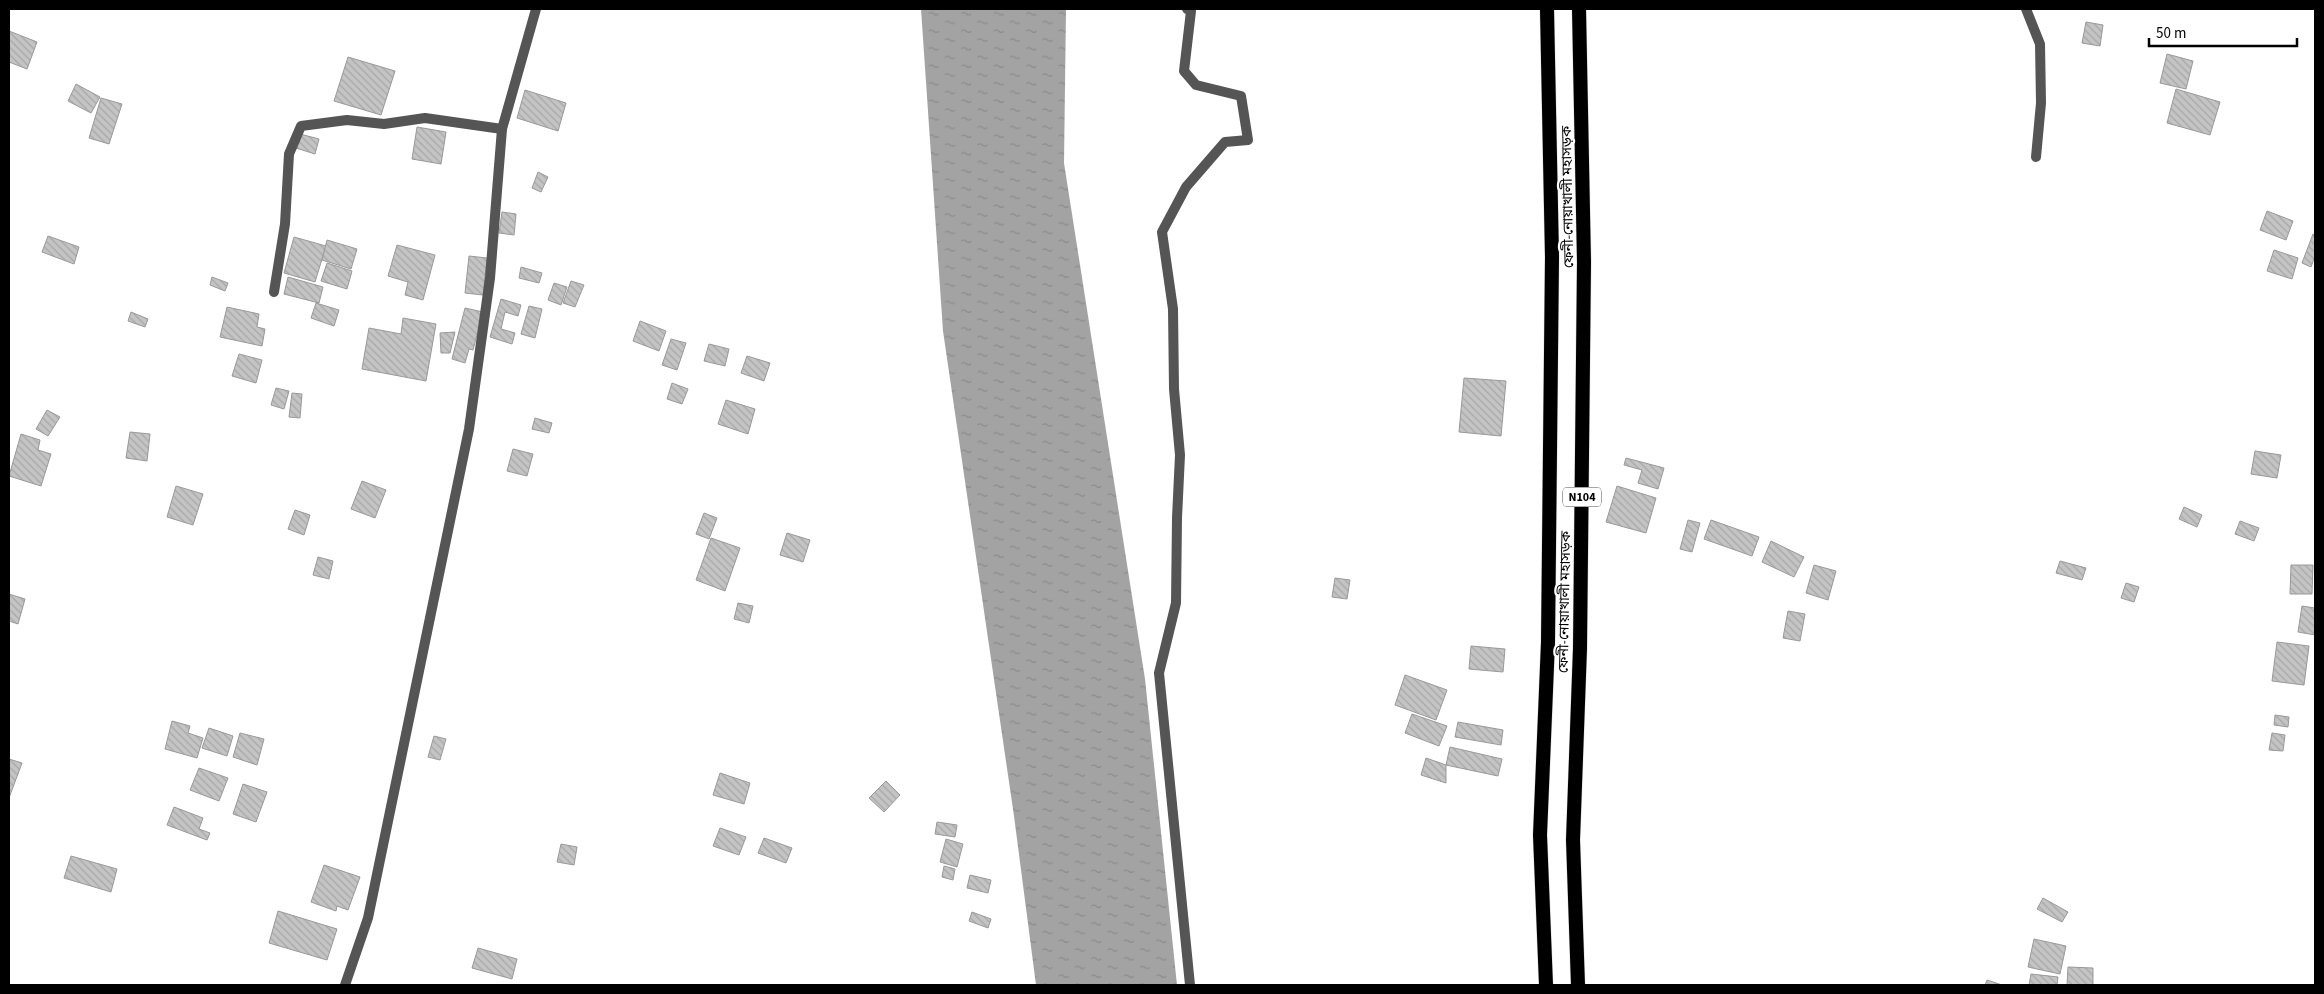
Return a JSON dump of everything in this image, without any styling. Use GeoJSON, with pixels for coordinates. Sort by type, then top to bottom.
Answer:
{"type":"FeatureCollection","features":[{"type":"Feature","properties":{"kind":"highway","name":"ফেনী-নোয়াখালী মহাসড়ক"},"geometry":{"type":"LineString","coordinates":[[1546,985],[1540,835],[1548,642],[1552,276],[1547,9]]}},
{"type":"Feature","properties":{"kind":"highway","name":"ফেনী-নোয়াখালী মহাসড়ক"},"geometry":{"type":"LineString","coordinates":[[1578,985],[1572,840],[1580,648],[1584,262],[1579,9]]}},
{"type":"Feature","properties":{"kind":"street"},"geometry":{"type":"LineString","coordinates":[[345,985],[368,918],[469,430],[490,278],[502,129],[536,9]]}},
{"type":"Feature","properties":{"kind":"street"},"geometry":{"type":"LineString","coordinates":[[1187,9],[1191,11],[1184,71],[1196,85],[1242,96],[1248,140],[1225,142],[1186,187],[1162,232],[1173,309],[1174,389],[1180,455],[1176,603],[1159,673],[1190,985]]}},
{"type":"Feature","properties":{"kind":"street"},"geometry":{"type":"LineString","coordinates":[[2026,9],[2040,44],[2041,103],[2036,157]]}},
{"type":"Feature","properties":{"kind":"street"},"geometry":{"type":"LineString","coordinates":[[274,292],[286,224],[289,154],[301,126],[347,120],[384,124],[425,118],[502,129]]}},
{"type":"Feature","properties":{"kind":"water"},"geometry":{"type":"Polygon","coordinates":[[[921,9],[1066,9],[1064,163],[1145,679],[1177,985],[1036,985],[1014,816],[943,331],[921,9]]]}},
{"type":"Feature","properties":{"kind":"building"},"geometry":{"type":"Polygon","coordinates":[[[2086,22],[2103,25],[2100,46],[2082,43],[2086,22]]]}},
{"type":"Feature","properties":{"kind":"building"},"geometry":{"type":"Polygon","coordinates":[[[9,31],[37,42],[27,69],[9,62],[9,31]]]}},
{"type":"Feature","properties":{"kind":"building"},"geometry":{"type":"Polygon","coordinates":[[[2167,54],[2193,61],[2186,89],[2160,83],[2167,54]]]}},
{"type":"Feature","properties":{"kind":"building"},"geometry":{"type":"Polygon","coordinates":[[[348,57],[395,71],[381,115],[334,101],[348,57]]]}},
{"type":"Feature","properties":{"kind":"building"},"geometry":{"type":"Polygon","coordinates":[[[76,84],[100,97],[91,113],[68,101],[76,84]]]}},
{"type":"Feature","properties":{"kind":"building"},"geometry":{"type":"Polygon","coordinates":[[[2176,89],[2220,102],[2210,135],[2167,123],[2176,89]]]}},
{"type":"Feature","properties":{"kind":"building"},"geometry":{"type":"Polygon","coordinates":[[[525,90],[566,103],[558,131],[517,118],[525,90]]]}},
{"type":"Feature","properties":{"kind":"building"},"geometry":{"type":"Polygon","coordinates":[[[101,98],[122,104],[109,144],[89,138],[101,98]]]}},
{"type":"Feature","properties":{"kind":"building"},"geometry":{"type":"Polygon","coordinates":[[[417,127],[446,132],[441,164],[412,159],[417,127]]]}},
{"type":"Feature","properties":{"kind":"building"},"geometry":{"type":"Polygon","coordinates":[[[300,134],[319,139],[315,154],[296,148],[300,134]]]}},
{"type":"Feature","properties":{"kind":"building"},"geometry":{"type":"Polygon","coordinates":[[[538,172],[548,177],[541,192],[532,188],[538,172]]]}},
{"type":"Feature","properties":{"kind":"building"},"geometry":{"type":"Polygon","coordinates":[[[2267,211],[2293,221],[2286,240],[2260,230],[2267,211]]]}},
{"type":"Feature","properties":{"kind":"building"},"geometry":{"type":"Polygon","coordinates":[[[502,212],[516,214],[514,235],[499,233],[502,212]]]}},
{"type":"Feature","properties":{"kind":"building"},"geometry":{"type":"Polygon","coordinates":[[[2313,234],[2315,235],[2315,256],[2311,267],[2302,263],[2313,234]]]}},
{"type":"Feature","properties":{"kind":"building"},"geometry":{"type":"Polygon","coordinates":[[[48,236],[79,247],[74,264],[42,252],[48,236]]]}},
{"type":"Feature","properties":{"kind":"building"},"geometry":{"type":"Polygon","coordinates":[[[294,237],[326,246],[315,282],[284,273],[294,237]]]}},
{"type":"Feature","properties":{"kind":"building"},"geometry":{"type":"Polygon","coordinates":[[[327,240],[357,249],[351,269],[322,260],[327,240]]]}},
{"type":"Feature","properties":{"kind":"building"},"geometry":{"type":"Polygon","coordinates":[[[397,245],[435,255],[423,300],[405,295],[408,282],[388,276],[397,245]]]}},
{"type":"Feature","properties":{"kind":"building"},"geometry":{"type":"Polygon","coordinates":[[[2274,250],[2298,258],[2292,279],[2267,271],[2274,250]]]}},
{"type":"Feature","properties":{"kind":"building"},"geometry":{"type":"Polygon","coordinates":[[[469,256],[487,258],[483,295],[465,293],[469,256]]]}},
{"type":"Feature","properties":{"kind":"building"},"geometry":{"type":"Polygon","coordinates":[[[327,263],[352,271],[347,289],[321,281],[327,263]]]}},
{"type":"Feature","properties":{"kind":"building"},"geometry":{"type":"Polygon","coordinates":[[[521,267],[542,273],[539,283],[519,278],[521,267]]]}},
{"type":"Feature","properties":{"kind":"building"},"geometry":{"type":"Polygon","coordinates":[[[212,277],[228,283],[225,291],[210,285],[212,277]]]}},
{"type":"Feature","properties":{"kind":"building"},"geometry":{"type":"Polygon","coordinates":[[[288,277],[323,287],[319,303],[284,294],[288,277]]]}},
{"type":"Feature","properties":{"kind":"building"},"geometry":{"type":"Polygon","coordinates":[[[571,281],[584,285],[575,307],[563,303],[571,281]]]}},
{"type":"Feature","properties":{"kind":"building"},"geometry":{"type":"Polygon","coordinates":[[[554,283],[567,287],[561,305],[548,300],[554,283]]]}},
{"type":"Feature","properties":{"kind":"building"},"geometry":{"type":"Polygon","coordinates":[[[501,299],[521,305],[518,316],[505,312],[501,329],[515,333],[512,344],[490,337],[501,299]]]}},
{"type":"Feature","properties":{"kind":"building"},"geometry":{"type":"Polygon","coordinates":[[[316,303],[339,310],[334,326],[311,318],[316,303]]]}},
{"type":"Feature","properties":{"kind":"building"},"geometry":{"type":"Polygon","coordinates":[[[529,306],[542,309],[535,338],[521,334],[529,306]]]}},
{"type":"Feature","properties":{"kind":"building"},"geometry":{"type":"Polygon","coordinates":[[[227,307],[259,314],[257,327],[265,329],[262,346],[220,337],[227,307]]]}},
{"type":"Feature","properties":{"kind":"building"},"geometry":{"type":"Polygon","coordinates":[[[465,308],[483,312],[473,350],[469,349],[465,363],[452,359],[465,308]]]}},
{"type":"Feature","properties":{"kind":"building"},"geometry":{"type":"Polygon","coordinates":[[[131,312],[148,319],[145,327],[128,321],[131,312]]]}},
{"type":"Feature","properties":{"kind":"building"},"geometry":{"type":"Polygon","coordinates":[[[403,318],[436,324],[426,381],[362,369],[369,328],[401,334],[403,318]]]}},
{"type":"Feature","properties":{"kind":"building"},"geometry":{"type":"Polygon","coordinates":[[[640,321],[666,331],[659,351],[633,341],[640,321]]]}},
{"type":"Feature","properties":{"kind":"building"},"geometry":{"type":"Polygon","coordinates":[[[455,332],[450,353],[441,353],[440,333],[455,332]]]}},
{"type":"Feature","properties":{"kind":"building"},"geometry":{"type":"Polygon","coordinates":[[[671,339],[686,343],[677,370],[662,365],[671,339]]]}},
{"type":"Feature","properties":{"kind":"building"},"geometry":{"type":"Polygon","coordinates":[[[709,344],[729,349],[725,366],[704,361],[709,344]]]}},
{"type":"Feature","properties":{"kind":"building"},"geometry":{"type":"Polygon","coordinates":[[[239,354],[262,360],[256,383],[232,376],[239,354]]]}},
{"type":"Feature","properties":{"kind":"building"},"geometry":{"type":"Polygon","coordinates":[[[747,356],[770,363],[764,381],[741,373],[747,356]]]}},
{"type":"Feature","properties":{"kind":"building"},"geometry":{"type":"Polygon","coordinates":[[[1464,378],[1506,381],[1501,436],[1459,432],[1464,378]]]}},
{"type":"Feature","properties":{"kind":"building"},"geometry":{"type":"Polygon","coordinates":[[[672,383],[688,389],[682,404],[667,399],[672,383]]]}},
{"type":"Feature","properties":{"kind":"building"},"geometry":{"type":"Polygon","coordinates":[[[276,388],[289,391],[284,409],[271,405],[276,388]]]}},
{"type":"Feature","properties":{"kind":"building"},"geometry":{"type":"Polygon","coordinates":[[[292,393],[302,394],[300,418],[289,417],[292,393]]]}},
{"type":"Feature","properties":{"kind":"building"},"geometry":{"type":"Polygon","coordinates":[[[726,400],[755,409],[748,434],[718,424],[726,400]]]}},
{"type":"Feature","properties":{"kind":"building"},"geometry":{"type":"Polygon","coordinates":[[[47,410],[60,417],[48,436],[36,429],[47,410]]]}},
{"type":"Feature","properties":{"kind":"building"},"geometry":{"type":"Polygon","coordinates":[[[535,418],[552,423],[549,433],[532,429],[535,418]]]}},
{"type":"Feature","properties":{"kind":"building"},"geometry":{"type":"Polygon","coordinates":[[[130,432],[150,434],[147,461],[126,458],[130,432]]]}},
{"type":"Feature","properties":{"kind":"building"},"geometry":{"type":"Polygon","coordinates":[[[21,434],[40,440],[38,450],[51,454],[41,486],[9,476],[21,434]]]}},
{"type":"Feature","properties":{"kind":"building"},"geometry":{"type":"Polygon","coordinates":[[[513,449],[533,454],[527,476],[507,471],[513,449]]]}},
{"type":"Feature","properties":{"kind":"building"},"geometry":{"type":"Polygon","coordinates":[[[2255,451],[2281,455],[2277,478],[2251,474],[2255,451]]]}},
{"type":"Feature","properties":{"kind":"building"},"geometry":{"type":"Polygon","coordinates":[[[1626,458],[1664,468],[1658,489],[1638,483],[1642,470],[1624,465],[1626,458]]]}},
{"type":"Feature","properties":{"kind":"building"},"geometry":{"type":"Polygon","coordinates":[[[362,481],[386,490],[375,518],[351,509],[362,481]]]}},
{"type":"Feature","properties":{"kind":"building"},"geometry":{"type":"Polygon","coordinates":[[[176,486],[203,494],[193,525],[167,517],[176,486]]]}},
{"type":"Feature","properties":{"kind":"building"},"geometry":{"type":"Polygon","coordinates":[[[1617,486],[1656,498],[1646,533],[1606,522],[1617,486]]]}},
{"type":"Feature","properties":{"kind":"building"},"geometry":{"type":"Polygon","coordinates":[[[2184,507],[2202,515],[2197,527],[2179,519],[2184,507]]]}},
{"type":"Feature","properties":{"kind":"building"},"geometry":{"type":"Polygon","coordinates":[[[295,510],[310,515],[304,535],[288,529],[295,510]]]}},
{"type":"Feature","properties":{"kind":"building"},"geometry":{"type":"Polygon","coordinates":[[[704,513],[717,518],[709,539],[696,534],[704,513]]]}},
{"type":"Feature","properties":{"kind":"building"},"geometry":{"type":"Polygon","coordinates":[[[1688,520],[1700,523],[1692,552],[1680,549],[1688,520]]]}},
{"type":"Feature","properties":{"kind":"building"},"geometry":{"type":"Polygon","coordinates":[[[1711,520],[1759,537],[1752,556],[1704,539],[1711,520]]]}},
{"type":"Feature","properties":{"kind":"building"},"geometry":{"type":"Polygon","coordinates":[[[2240,521],[2259,528],[2254,541],[2235,534],[2240,521]]]}},
{"type":"Feature","properties":{"kind":"building"},"geometry":{"type":"Polygon","coordinates":[[[787,533],[810,540],[803,562],[780,555],[787,533]]]}},
{"type":"Feature","properties":{"kind":"building"},"geometry":{"type":"Polygon","coordinates":[[[711,538],[740,548],[725,591],[696,580],[711,538]]]}},
{"type":"Feature","properties":{"kind":"building"},"geometry":{"type":"Polygon","coordinates":[[[1771,541],[1804,557],[1794,577],[1762,562],[1771,541]]]}},
{"type":"Feature","properties":{"kind":"building"},"geometry":{"type":"Polygon","coordinates":[[[318,557],[333,561],[329,579],[313,575],[318,557]]]}},
{"type":"Feature","properties":{"kind":"building"},"geometry":{"type":"Polygon","coordinates":[[[2060,561],[2086,568],[2082,580],[2056,573],[2060,561]]]}},
{"type":"Feature","properties":{"kind":"building"},"geometry":{"type":"Polygon","coordinates":[[[1814,565],[1836,571],[1828,600],[1806,593],[1814,565]]]}},
{"type":"Feature","properties":{"kind":"building"},"geometry":{"type":"Polygon","coordinates":[[[2291,565],[2313,565],[2312,594],[2290,594],[2291,565]]]}},
{"type":"Feature","properties":{"kind":"building"},"geometry":{"type":"Polygon","coordinates":[[[1335,578],[1350,580],[1347,599],[1332,597],[1335,578]]]}},
{"type":"Feature","properties":{"kind":"building"},"geometry":{"type":"Polygon","coordinates":[[[2126,583],[2139,587],[2134,602],[2121,598],[2126,583]]]}},
{"type":"Feature","properties":{"kind":"building"},"geometry":{"type":"Polygon","coordinates":[[[9,594],[25,599],[18,624],[9,621],[9,594]]]}},
{"type":"Feature","properties":{"kind":"building"},"geometry":{"type":"Polygon","coordinates":[[[738,603],[753,606],[749,623],[734,619],[738,603]]]}},
{"type":"Feature","properties":{"kind":"building"},"geometry":{"type":"Polygon","coordinates":[[[2302,606],[2315,608],[2315,635],[2298,632],[2302,606]]]}},
{"type":"Feature","properties":{"kind":"building"},"geometry":{"type":"Polygon","coordinates":[[[1788,611],[1805,614],[1800,641],[1783,638],[1788,611]]]}},
{"type":"Feature","properties":{"kind":"building"},"geometry":{"type":"Polygon","coordinates":[[[2277,642],[2309,646],[2304,685],[2272,681],[2277,642]]]}},
{"type":"Feature","properties":{"kind":"building"},"geometry":{"type":"Polygon","coordinates":[[[1471,646],[1505,649],[1503,672],[1469,669],[1471,646]]]}},
{"type":"Feature","properties":{"kind":"building"},"geometry":{"type":"Polygon","coordinates":[[[1405,675],[1447,690],[1436,720],[1395,705],[1405,675]]]}},
{"type":"Feature","properties":{"kind":"building"},"geometry":{"type":"Polygon","coordinates":[[[1412,714],[1447,726],[1439,746],[1405,733],[1412,714]]]}},
{"type":"Feature","properties":{"kind":"building"},"geometry":{"type":"Polygon","coordinates":[[[2275,715],[2289,717],[2288,727],[2274,725],[2275,715]]]}},
{"type":"Feature","properties":{"kind":"building"},"geometry":{"type":"Polygon","coordinates":[[[172,721],[190,726],[188,733],[203,738],[197,758],[165,749],[172,721]]]}},
{"type":"Feature","properties":{"kind":"building"},"geometry":{"type":"Polygon","coordinates":[[[1458,722],[1503,730],[1501,745],[1455,737],[1458,722]]]}},
{"type":"Feature","properties":{"kind":"building"},"geometry":{"type":"Polygon","coordinates":[[[209,728],[233,736],[227,756],[202,748],[209,728]]]}},
{"type":"Feature","properties":{"kind":"building"},"geometry":{"type":"Polygon","coordinates":[[[240,733],[264,739],[257,765],[233,757],[240,733]]]}},
{"type":"Feature","properties":{"kind":"building"},"geometry":{"type":"Polygon","coordinates":[[[2272,733],[2285,735],[2283,751],[2269,750],[2272,733]]]}},
{"type":"Feature","properties":{"kind":"building"},"geometry":{"type":"Polygon","coordinates":[[[434,736],[446,739],[440,760],[428,757],[434,736]]]}},
{"type":"Feature","properties":{"kind":"building"},"geometry":{"type":"Polygon","coordinates":[[[1450,747],[1502,759],[1498,776],[1446,765],[1450,747]]]}},
{"type":"Feature","properties":{"kind":"building"},"geometry":{"type":"Polygon","coordinates":[[[1426,758],[1446,765],[1446,783],[1421,775],[1426,758]]]}},
{"type":"Feature","properties":{"kind":"building"},"geometry":{"type":"Polygon","coordinates":[[[9,759],[22,763],[9,798],[9,759]]]}},
{"type":"Feature","properties":{"kind":"building"},"geometry":{"type":"Polygon","coordinates":[[[199,768],[228,778],[219,801],[190,790],[199,768]]]}},
{"type":"Feature","properties":{"kind":"building"},"geometry":{"type":"Polygon","coordinates":[[[720,773],[750,783],[744,804],[713,795],[720,773]]]}},
{"type":"Feature","properties":{"kind":"building"},"geometry":{"type":"Polygon","coordinates":[[[886,781],[900,795],[884,812],[869,798],[886,781]]]}},
{"type":"Feature","properties":{"kind":"building"},"geometry":{"type":"Polygon","coordinates":[[[243,784],[267,792],[256,822],[233,814],[243,784]]]}},
{"type":"Feature","properties":{"kind":"building"},"geometry":{"type":"Polygon","coordinates":[[[174,807],[203,818],[199,829],[210,833],[207,840],[167,825],[174,807]]]}},
{"type":"Feature","properties":{"kind":"building"},"geometry":{"type":"Polygon","coordinates":[[[937,822],[957,825],[955,837],[935,834],[937,822]]]}},
{"type":"Feature","properties":{"kind":"building"},"geometry":{"type":"Polygon","coordinates":[[[720,828],[746,837],[739,855],[713,846],[720,828]]]}},
{"type":"Feature","properties":{"kind":"building"},"geometry":{"type":"Polygon","coordinates":[[[764,838],[792,848],[786,863],[758,853],[764,838]]]}},
{"type":"Feature","properties":{"kind":"building"},"geometry":{"type":"Polygon","coordinates":[[[946,839],[963,844],[957,867],[940,862],[946,839]]]}},
{"type":"Feature","properties":{"kind":"building"},"geometry":{"type":"Polygon","coordinates":[[[561,844],[577,847],[574,865],[557,862],[561,844]]]}},
{"type":"Feature","properties":{"kind":"building"},"geometry":{"type":"Polygon","coordinates":[[[71,856],[117,869],[111,892],[64,878],[71,856]]]}},
{"type":"Feature","properties":{"kind":"building"},"geometry":{"type":"Polygon","coordinates":[[[324,865],[360,877],[348,910],[337,906],[336,911],[311,902],[324,865]]]}},
{"type":"Feature","properties":{"kind":"building"},"geometry":{"type":"Polygon","coordinates":[[[944,866],[955,869],[953,880],[942,877],[944,866]]]}},
{"type":"Feature","properties":{"kind":"building"},"geometry":{"type":"Polygon","coordinates":[[[970,875],[991,880],[988,893],[967,888],[970,875]]]}},
{"type":"Feature","properties":{"kind":"building"},"geometry":{"type":"Polygon","coordinates":[[[2043,898],[2068,912],[2062,922],[2037,909],[2043,898]]]}},
{"type":"Feature","properties":{"kind":"building"},"geometry":{"type":"Polygon","coordinates":[[[278,911],[337,929],[327,960],[269,943],[278,911]]]}},
{"type":"Feature","properties":{"kind":"building"},"geometry":{"type":"Polygon","coordinates":[[[972,912],[991,919],[988,928],[969,921],[972,912]]]}},
{"type":"Feature","properties":{"kind":"building"},"geometry":{"type":"Polygon","coordinates":[[[2034,939],[2066,946],[2060,974],[2028,967],[2034,939]]]}},
{"type":"Feature","properties":{"kind":"building"},"geometry":{"type":"Polygon","coordinates":[[[478,948],[517,959],[512,979],[472,968],[478,948]]]}},
{"type":"Feature","properties":{"kind":"building"},"geometry":{"type":"Polygon","coordinates":[[[2068,967],[2093,968],[2093,985],[2067,985],[2068,967]]]}},
{"type":"Feature","properties":{"kind":"building"},"geometry":{"type":"Polygon","coordinates":[[[2031,974],[2058,977],[2057,985],[2029,985],[2031,974]]]}},
{"type":"Feature","properties":{"kind":"building"},"geometry":{"type":"Polygon","coordinates":[[[1987,980],[2002,985],[1985,985],[1987,980]]]}}]}
